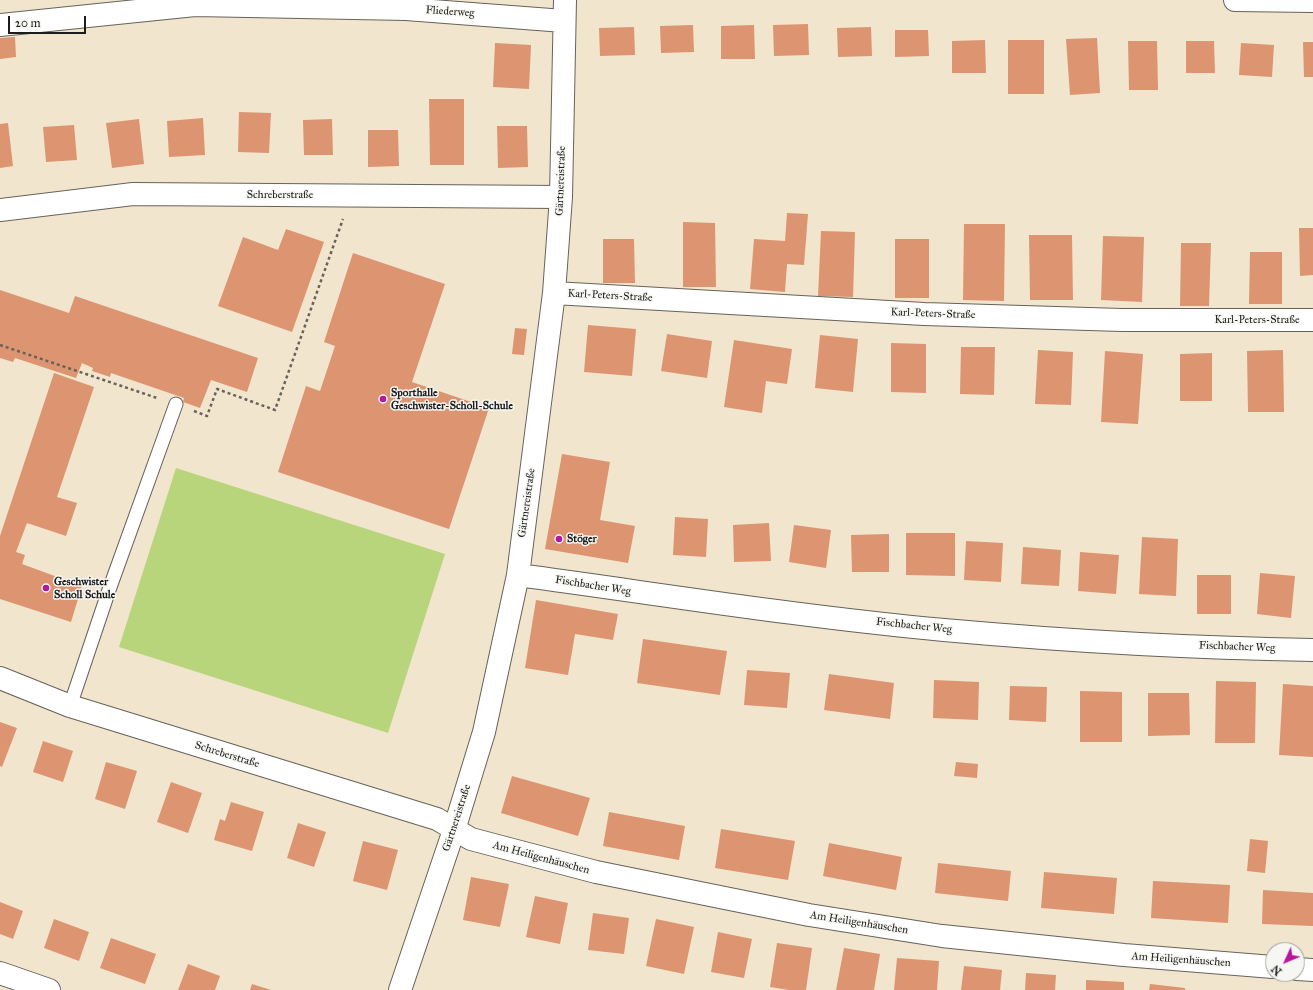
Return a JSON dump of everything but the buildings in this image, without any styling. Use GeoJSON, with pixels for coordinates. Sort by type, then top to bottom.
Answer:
{"type":"FeatureCollection","features":[{"type":"Feature","properties":{"kind":"street"},"geometry":{"type":"LineString","coordinates":[[1235,0],[1313,1]]}},
{"type":"Feature","properties":{"kind":"street","name":"Fliederweg"},"geometry":{"type":"LineString","coordinates":[[0,25],[195,5],[565,10]]}},
{"type":"Feature","properties":{"kind":"street","name":"Gärtnereistraße"},"geometry":{"type":"LineString","coordinates":[[400,990],[454,830],[484,732],[518,575],[554,293],[561,197],[565,10]]}},
{"type":"Feature","properties":{"kind":"street","name":"Schreberstraße"},"geometry":{"type":"LineString","coordinates":[[0,210],[133,194],[561,197]]}},
{"type":"Feature","properties":{"kind":"street","name":"Karl-Peters-Straße"},"geometry":{"type":"LineString","coordinates":[[554,293],[940,314],[1122,320],[1313,320]]}},
{"type":"Feature","properties":{"kind":"street","name":"Fischbacher Weg"},"geometry":{"type":"LineString","coordinates":[[518,575],[680,599],[942,630],[1086,641],[1313,650]]}},
{"type":"Feature","properties":{"kind":"street","name":"Schreberstraße"},"geometry":{"type":"LineString","coordinates":[[0,678],[70,706],[436,819],[454,830]]}},
{"type":"Feature","properties":{"kind":"street","name":"Am Heiligenhäuschen"},"geometry":{"type":"LineString","coordinates":[[454,830],[471,839],[596,872],[809,915],[942,936],[1124,955],[1265,966]]}},
{"type":"Feature","properties":{"kind":"street"},"geometry":{"type":"LineString","coordinates":[[0,973],[49,990]]}},
{"type":"Feature","properties":{"kind":"lane"},"geometry":{"type":"LineString","coordinates":[[70,706],[109,590],[176,404]]}},
{"type":"Feature","properties":{"kind":"path"},"geometry":{"type":"LineString","coordinates":[[0,345],[176,404],[207,416],[217,389],[275,410],[345,213]]}},
{"type":"Feature","properties":{"kind":"green space"},"geometry":{"type":"Polygon","coordinates":[[[176,468],[445,554],[388,733],[119,647],[176,468]]]}},
{"type":"Feature","properties":{"kind":"place","name":"Sporthalle Geschwister-Scholl-Schule"},"geometry":{"type":"Point","coordinates":[383,399]}},
{"type":"Feature","properties":{"kind":"place","name":"Stöger"},"geometry":{"type":"Point","coordinates":[559,539]}},
{"type":"Feature","properties":{"kind":"place","name":"Geschwister Scholl Schule"},"geometry":{"type":"Point","coordinates":[46,588]}}]}
